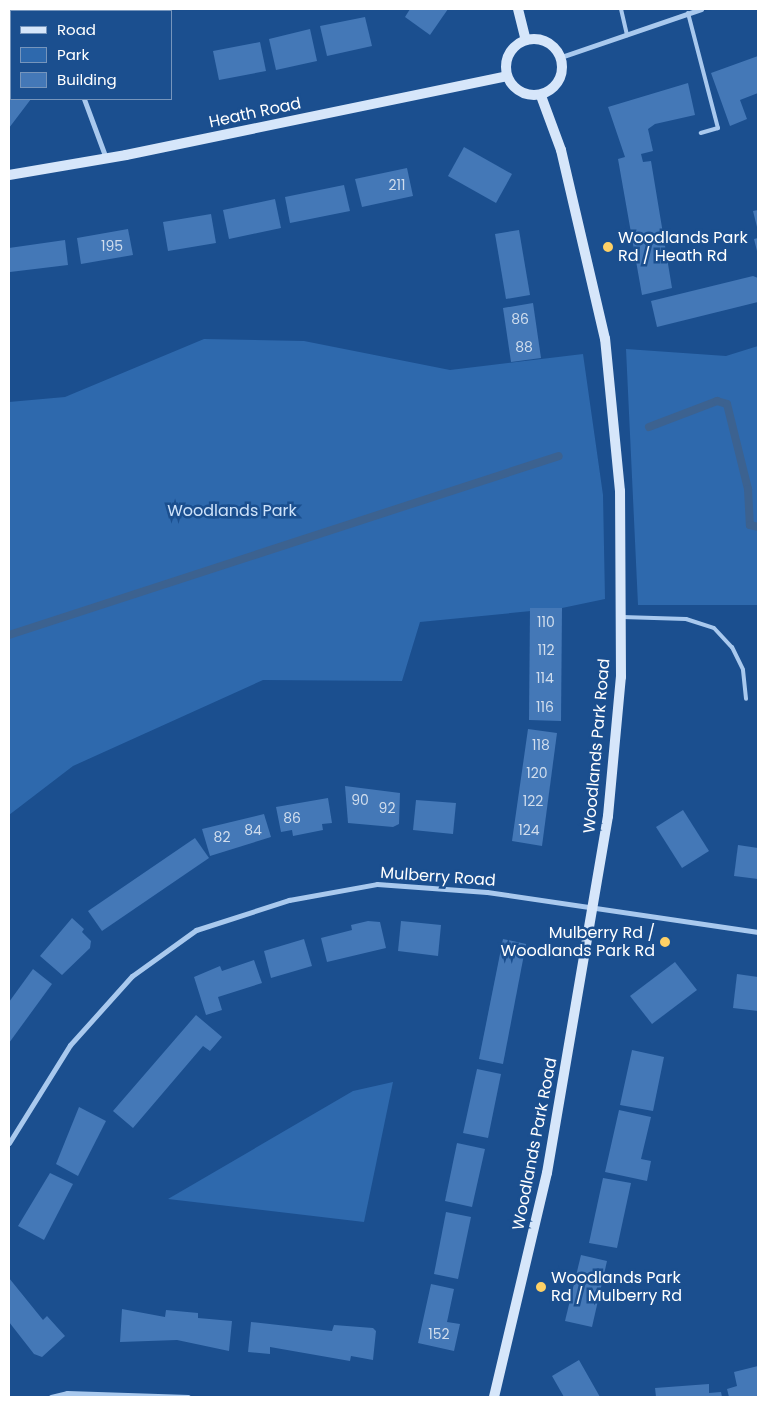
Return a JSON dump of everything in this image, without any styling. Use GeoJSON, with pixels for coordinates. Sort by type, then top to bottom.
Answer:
{"type":"FeatureCollection","features":[{"type":"Feature","properties":{"kind":"street"},"geometry":{"type":"LineString","coordinates":[[518,9],[526,40]]}},
{"type":"Feature","properties":{"kind":"street"},"geometry":{"type":"LineString","coordinates":[[561,57],[701,9]]}},
{"type":"Feature","properties":{"kind":"street"},"geometry":{"type":"LineString","coordinates":[[526,40],[541,40],[561,57],[561,76],[541,96],[523,94],[506,76],[509,52],[526,40]]}},
{"type":"Feature","properties":{"kind":"street","name":"Heath Road"},"geometry":{"type":"LineString","coordinates":[[9,175],[106,158],[506,76]]}},
{"type":"Feature","properties":{"kind":"street","name":"Woodlands Park Road"},"geometry":{"type":"LineString","coordinates":[[494,1397],[547,1173],[593,910],[618,706],[620,491],[605,339],[561,150],[541,96]]}},
{"type":"Feature","properties":{"kind":"street"},"geometry":{"type":"LineString","coordinates":[[84,100],[106,158]]}},
{"type":"Feature","properties":{"kind":"street","name":"Mulberry Road"},"geometry":{"type":"LineString","coordinates":[[9,1142],[70,1045],[132,976],[196,930],[290,900],[377,884],[487,892],[593,910],[758,932]]}},
{"type":"Feature","properties":{"kind":"street"},"geometry":{"type":"LineString","coordinates":[[51,1397],[67,1393],[188,1397]]}},
{"type":"Feature","properties":{"kind":"lane"},"geometry":{"type":"LineString","coordinates":[[621,9],[627,35]]}},
{"type":"Feature","properties":{"kind":"lane"},"geometry":{"type":"LineString","coordinates":[[688,13],[718,128],[700,133]]}},
{"type":"Feature","properties":{"kind":"lane"},"geometry":{"type":"LineString","coordinates":[[620,617],[686,619],[714,628],[732,647],[744,670],[746,699]]}},
{"type":"Feature","properties":{"kind":"green space","name":"Woodlands Park"},"geometry":{"type":"Polygon","coordinates":[[[204,339],[304,341],[450,370],[583,354],[603,495],[605,599],[562,608],[420,622],[402,681],[263,680],[73,766],[9,815],[9,402],[65,397],[204,339]]]}},
{"type":"Feature","properties":{"kind":"green space"},"geometry":{"type":"Polygon","coordinates":[[[758,346],[758,605],[638,605],[626,349],[726,356],[758,346]]]}},
{"type":"Feature","properties":{"kind":"green space"},"geometry":{"type":"Polygon","coordinates":[[[393,1082],[364,1222],[168,1199],[353,1091],[393,1082]]]}},
{"type":"Feature","properties":{"kind":"building"},"geometry":{"type":"Polygon","coordinates":[[[9,9],[12,10],[10,10],[9,29],[9,9]]]}},
{"type":"Feature","properties":{"kind":"building"},"geometry":{"type":"Polygon","coordinates":[[[410,9],[448,9],[430,35],[405,17],[410,9]]]}},
{"type":"Feature","properties":{"kind":"building"},"geometry":{"type":"Polygon","coordinates":[[[365,17],[372,46],[327,56],[320,26],[365,17]]]}},
{"type":"Feature","properties":{"kind":"building"},"geometry":{"type":"Polygon","coordinates":[[[310,29],[317,61],[276,70],[269,39],[310,29]]]}},
{"type":"Feature","properties":{"kind":"building"},"geometry":{"type":"Polygon","coordinates":[[[260,42],[266,71],[219,80],[213,51],[260,42]]]}},
{"type":"Feature","properties":{"kind":"building"},"geometry":{"type":"Polygon","coordinates":[[[758,56],[758,93],[740,100],[747,119],[730,126],[711,73],[758,56]]]}},
{"type":"Feature","properties":{"kind":"building"},"geometry":{"type":"Polygon","coordinates":[[[688,83],[695,115],[655,124],[648,129],[653,151],[641,154],[643,162],[651,161],[672,288],[642,295],[618,159],[625,157],[608,107],[688,83]]]}},
{"type":"Feature","properties":{"kind":"building"},"geometry":{"type":"Polygon","coordinates":[[[10,96],[10,100],[30,100],[9,128],[10,96]]]}},
{"type":"Feature","properties":{"kind":"building"},"geometry":{"type":"Polygon","coordinates":[[[464,147],[512,174],[496,203],[448,176],[464,147]]]}},
{"type":"Feature","properties":{"kind":"building"},"geometry":{"type":"Polygon","coordinates":[[[407,168],[413,196],[362,207],[355,179],[407,168]]]}},
{"type":"Feature","properties":{"kind":"building"},"geometry":{"type":"Polygon","coordinates":[[[344,185],[350,211],[290,223],[285,197],[344,185]]]}},
{"type":"Feature","properties":{"kind":"building"},"geometry":{"type":"Polygon","coordinates":[[[275,199],[281,228],[229,239],[223,210],[275,199]]]}},
{"type":"Feature","properties":{"kind":"building"},"geometry":{"type":"Polygon","coordinates":[[[758,210],[758,231],[753,211],[758,210]]]}},
{"type":"Feature","properties":{"kind":"building"},"geometry":{"type":"Polygon","coordinates":[[[211,214],[216,243],[168,251],[163,222],[211,214]]]}},
{"type":"Feature","properties":{"kind":"building"},"geometry":{"type":"Polygon","coordinates":[[[128,229],[133,255],[81,264],[77,238],[128,229]]]}},
{"type":"Feature","properties":{"kind":"building"},"geometry":{"type":"Polygon","coordinates":[[[519,230],[530,295],[506,299],[495,234],[519,230]]]}},
{"type":"Feature","properties":{"kind":"building"},"geometry":{"type":"Polygon","coordinates":[[[758,238],[758,255],[754,239],[758,238]]]}},
{"type":"Feature","properties":{"kind":"building"},"geometry":{"type":"Polygon","coordinates":[[[65,240],[68,265],[10,272],[9,248],[65,240]]]}},
{"type":"Feature","properties":{"kind":"building"},"geometry":{"type":"Polygon","coordinates":[[[753,276],[758,278],[758,302],[657,327],[651,301],[753,276]]]}},
{"type":"Feature","properties":{"kind":"building"},"geometry":{"type":"Polygon","coordinates":[[[533,303],[541,358],[511,362],[503,308],[533,303]]]}},
{"type":"Feature","properties":{"kind":"building"},"geometry":{"type":"Polygon","coordinates":[[[530,608],[562,608],[561,721],[529,720],[530,608]]]}},
{"type":"Feature","properties":{"kind":"building"},"geometry":{"type":"Polygon","coordinates":[[[528,729],[557,733],[542,846],[512,841],[528,729]]]}},
{"type":"Feature","properties":{"kind":"building"},"geometry":{"type":"Polygon","coordinates":[[[345,786],[400,793],[399,824],[393,827],[348,823],[345,786]]]}},
{"type":"Feature","properties":{"kind":"building"},"geometry":{"type":"Polygon","coordinates":[[[328,798],[332,823],[322,824],[323,830],[293,836],[292,830],[281,832],[276,807],[328,798]]]}},
{"type":"Feature","properties":{"kind":"building"},"geometry":{"type":"Polygon","coordinates":[[[416,800],[456,803],[453,834],[413,830],[416,800]]]}},
{"type":"Feature","properties":{"kind":"building"},"geometry":{"type":"Polygon","coordinates":[[[683,810],[709,851],[682,868],[656,827],[683,810]]]}},
{"type":"Feature","properties":{"kind":"building"},"geometry":{"type":"Polygon","coordinates":[[[264,814],[271,837],[210,856],[202,829],[264,814]]]}},
{"type":"Feature","properties":{"kind":"building"},"geometry":{"type":"Polygon","coordinates":[[[195,838],[209,858],[102,931],[88,911],[195,838]]]}},
{"type":"Feature","properties":{"kind":"building"},"geometry":{"type":"Polygon","coordinates":[[[738,845],[758,848],[758,879],[734,876],[738,845]]]}},
{"type":"Feature","properties":{"kind":"building"},"geometry":{"type":"Polygon","coordinates":[[[72,918],[84,929],[82,932],[91,941],[90,948],[62,975],[40,956],[72,918]]]}},
{"type":"Feature","properties":{"kind":"building"},"geometry":{"type":"Polygon","coordinates":[[[368,921],[380,922],[386,948],[327,962],[321,938],[352,930],[351,925],[368,921]]]}},
{"type":"Feature","properties":{"kind":"building"},"geometry":{"type":"Polygon","coordinates":[[[401,921],[441,925],[438,956],[398,951],[401,921]]]}},
{"type":"Feature","properties":{"kind":"building"},"geometry":{"type":"Polygon","coordinates":[[[304,939],[312,966],[271,978],[264,951],[304,939]]]}},
{"type":"Feature","properties":{"kind":"building"},"geometry":{"type":"Polygon","coordinates":[[[503,939],[526,944],[503,1064],[479,1059],[503,939]]]}},
{"type":"Feature","properties":{"kind":"building"},"geometry":{"type":"Polygon","coordinates":[[[254,960],[262,983],[218,997],[222,1010],[206,1015],[194,977],[220,966],[222,971],[254,960]]]}},
{"type":"Feature","properties":{"kind":"building"},"geometry":{"type":"Polygon","coordinates":[[[675,962],[697,990],[652,1024],[630,996],[675,962]]]}},
{"type":"Feature","properties":{"kind":"building"},"geometry":{"type":"Polygon","coordinates":[[[33,969],[52,984],[9,1043],[9,1002],[33,969]]]}},
{"type":"Feature","properties":{"kind":"building"},"geometry":{"type":"Polygon","coordinates":[[[737,974],[758,977],[758,1011],[733,1008],[737,974]]]}},
{"type":"Feature","properties":{"kind":"building"},"geometry":{"type":"Polygon","coordinates":[[[196,1015],[222,1037],[210,1051],[203,1046],[133,1128],[113,1111],[196,1015]]]}},
{"type":"Feature","properties":{"kind":"building"},"geometry":{"type":"Polygon","coordinates":[[[632,1050],[664,1057],[653,1111],[620,1105],[632,1050]]]}},
{"type":"Feature","properties":{"kind":"building"},"geometry":{"type":"Polygon","coordinates":[[[477,1069],[501,1074],[488,1138],[463,1133],[477,1069]]]}},
{"type":"Feature","properties":{"kind":"building"},"geometry":{"type":"Polygon","coordinates":[[[79,1107],[106,1121],[78,1176],[56,1164],[79,1107]]]}},
{"type":"Feature","properties":{"kind":"building"},"geometry":{"type":"Polygon","coordinates":[[[619,1110],[651,1117],[641,1159],[651,1161],[647,1181],[605,1172],[619,1110]]]}},
{"type":"Feature","properties":{"kind":"building"},"geometry":{"type":"Polygon","coordinates":[[[457,1143],[485,1149],[472,1207],[445,1201],[457,1143]]]}},
{"type":"Feature","properties":{"kind":"building"},"geometry":{"type":"Polygon","coordinates":[[[50,1173],[73,1184],[44,1240],[18,1226],[50,1173]]]}},
{"type":"Feature","properties":{"kind":"building"},"geometry":{"type":"Polygon","coordinates":[[[603,1178],[631,1183],[617,1248],[589,1243],[603,1178]]]}},
{"type":"Feature","properties":{"kind":"building"},"geometry":{"type":"Polygon","coordinates":[[[446,1212],[471,1217],[458,1279],[434,1274],[446,1212]]]}},
{"type":"Feature","properties":{"kind":"building"},"geometry":{"type":"Polygon","coordinates":[[[581,1255],[607,1261],[592,1327],[565,1321],[581,1255]]]}},
{"type":"Feature","properties":{"kind":"building"},"geometry":{"type":"Polygon","coordinates":[[[9,1278],[43,1320],[47,1316],[65,1336],[42,1357],[34,1354],[9,1322],[9,1278]]]}},
{"type":"Feature","properties":{"kind":"building"},"geometry":{"type":"Polygon","coordinates":[[[431,1284],[454,1289],[447,1322],[460,1324],[454,1351],[418,1343],[431,1284]]]}},
{"type":"Feature","properties":{"kind":"building"},"geometry":{"type":"Polygon","coordinates":[[[122,1309],[165,1317],[166,1310],[198,1313],[198,1318],[232,1321],[229,1351],[177,1340],[120,1342],[122,1309]]]}},
{"type":"Feature","properties":{"kind":"building"},"geometry":{"type":"Polygon","coordinates":[[[251,1322],[332,1331],[334,1325],[373,1328],[376,1331],[373,1360],[351,1356],[350,1361],[270,1347],[270,1354],[248,1352],[251,1322]]]}},
{"type":"Feature","properties":{"kind":"building"},"geometry":{"type":"Polygon","coordinates":[[[579,1360],[600,1397],[564,1397],[552,1376],[579,1360]]]}},
{"type":"Feature","properties":{"kind":"building"},"geometry":{"type":"Polygon","coordinates":[[[758,1366],[758,1397],[729,1397],[727,1389],[737,1386],[734,1372],[758,1366]]]}},
{"type":"Feature","properties":{"kind":"building"},"geometry":{"type":"Polygon","coordinates":[[[709,1384],[709,1393],[721,1392],[722,1397],[656,1397],[655,1388],[709,1384]]]}},
{"type":"Feature","properties":{"kind":"waterway"},"geometry":{"type":"LineString","coordinates":[[649,427],[717,401],[727,404],[748,489],[750,525],[758,527]]}},
{"type":"Feature","properties":{"kind":"waterway"},"geometry":{"type":"LineString","coordinates":[[9,635],[559,456]]}},
{"type":"Feature","properties":{"kind":"place","name":"Woodlands Park Rd / Heath Rd"},"geometry":{"type":"Point","coordinates":[608,247]}},
{"type":"Feature","properties":{"kind":"place","name":"Mulberry Rd / Woodlands Park Rd"},"geometry":{"type":"Point","coordinates":[665,942]}},
{"type":"Feature","properties":{"kind":"place","name":"Woodlands Park Rd / Mulberry Rd"},"geometry":{"type":"Point","coordinates":[541,1287]}}]}
